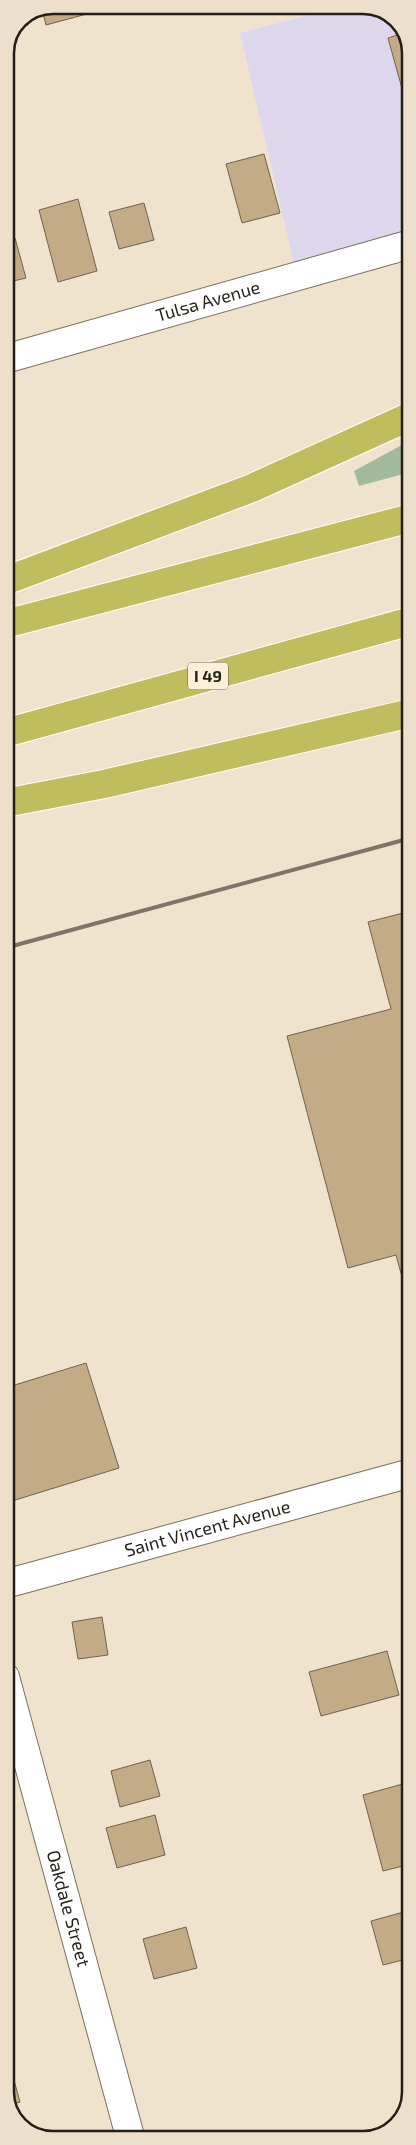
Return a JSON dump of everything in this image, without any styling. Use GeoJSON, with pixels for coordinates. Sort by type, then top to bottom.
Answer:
{"type":"FeatureCollection","features":[{"type":"Feature","properties":{"kind":"highway"},"geometry":{"type":"LineString","coordinates":[[14,579],[252,488],[402,420]]}},
{"type":"Feature","properties":{"kind":"highway"},"geometry":{"type":"LineString","coordinates":[[14,622],[402,520]]}},
{"type":"Feature","properties":{"kind":"highway","name":"I 49"},"geometry":{"type":"LineString","coordinates":[[14,731],[402,623]]}},
{"type":"Feature","properties":{"kind":"highway"},"geometry":{"type":"LineString","coordinates":[[14,801],[104,784],[402,715]]}},
{"type":"Feature","properties":{"kind":"street","name":"Tulsa Avenue"},"geometry":{"type":"LineString","coordinates":[[14,356],[402,247]]}},
{"type":"Feature","properties":{"kind":"street","name":"Saint Vincent Avenue"},"geometry":{"type":"LineString","coordinates":[[14,1582],[402,1475]]}},
{"type":"Feature","properties":{"kind":"street","name":"Oakdale Street"},"geometry":{"type":"LineString","coordinates":[[14,1710],[129,2131]]}},
{"type":"Feature","properties":{"kind":"shaded area"},"geometry":{"type":"Polygon","coordinates":[[[313,14],[366,14],[381,18],[391,25],[398,35],[402,48],[402,232],[294,263],[240,33],[313,14]]]}},
{"type":"Feature","properties":{"kind":"green space"},"geometry":{"type":"Polygon","coordinates":[[[402,445],[402,474],[359,486],[354,471],[402,445]]]}},
{"type":"Feature","properties":{"kind":"building"},"geometry":{"type":"Polygon","coordinates":[[[45,14],[87,14],[46,25],[43,15],[45,14]]]}},
{"type":"Feature","properties":{"kind":"building"},"geometry":{"type":"Polygon","coordinates":[[[398,35],[400,40],[402,48],[402,89],[388,38],[398,35]]]}},
{"type":"Feature","properties":{"kind":"building"},"geometry":{"type":"Polygon","coordinates":[[[264,154],[280,213],[242,223],[226,164],[264,154]]]}},
{"type":"Feature","properties":{"kind":"building"},"geometry":{"type":"Polygon","coordinates":[[[78,199],[97,271],[58,282],[39,210],[78,199]]]}},
{"type":"Feature","properties":{"kind":"building"},"geometry":{"type":"Polygon","coordinates":[[[144,203],[154,240],[119,249],[109,212],[144,203]]]}},
{"type":"Feature","properties":{"kind":"building"},"geometry":{"type":"Polygon","coordinates":[[[14,238],[26,278],[14,281],[14,238]]]}},
{"type":"Feature","properties":{"kind":"building"},"geometry":{"type":"Polygon","coordinates":[[[402,913],[402,1277],[396,1255],[348,1268],[287,1036],[391,1009],[368,922],[402,913]]]}},
{"type":"Feature","properties":{"kind":"building"},"geometry":{"type":"Polygon","coordinates":[[[86,1363],[119,1468],[14,1500],[14,1385],[86,1363]]]}},
{"type":"Feature","properties":{"kind":"building"},"geometry":{"type":"Polygon","coordinates":[[[102,1617],[108,1655],[78,1659],[72,1622],[102,1617]]]}},
{"type":"Feature","properties":{"kind":"building"},"geometry":{"type":"Polygon","coordinates":[[[387,1651],[399,1695],[321,1716],[309,1672],[387,1651]]]}},
{"type":"Feature","properties":{"kind":"building"},"geometry":{"type":"Polygon","coordinates":[[[150,1760],[160,1796],[120,1807],[111,1771],[150,1760]]]}},
{"type":"Feature","properties":{"kind":"building"},"geometry":{"type":"Polygon","coordinates":[[[402,1784],[402,1866],[383,1871],[363,1795],[402,1784]]]}},
{"type":"Feature","properties":{"kind":"building"},"geometry":{"type":"Polygon","coordinates":[[[155,1815],[165,1855],[117,1868],[106,1828],[155,1815]]]}},
{"type":"Feature","properties":{"kind":"building"},"geometry":{"type":"Polygon","coordinates":[[[402,1912],[402,1960],[383,1965],[371,1921],[402,1912]]]}},
{"type":"Feature","properties":{"kind":"building"},"geometry":{"type":"Polygon","coordinates":[[[186,1927],[197,1968],[154,1979],[143,1939],[186,1927]]]}},
{"type":"Feature","properties":{"kind":"building"},"geometry":{"type":"Polygon","coordinates":[[[14,2080],[20,2102],[16,2103],[14,2080]]]}},
{"type":"Feature","properties":{"kind":"railway"},"geometry":{"type":"LineString","coordinates":[[14,946],[402,840]]}}]}
